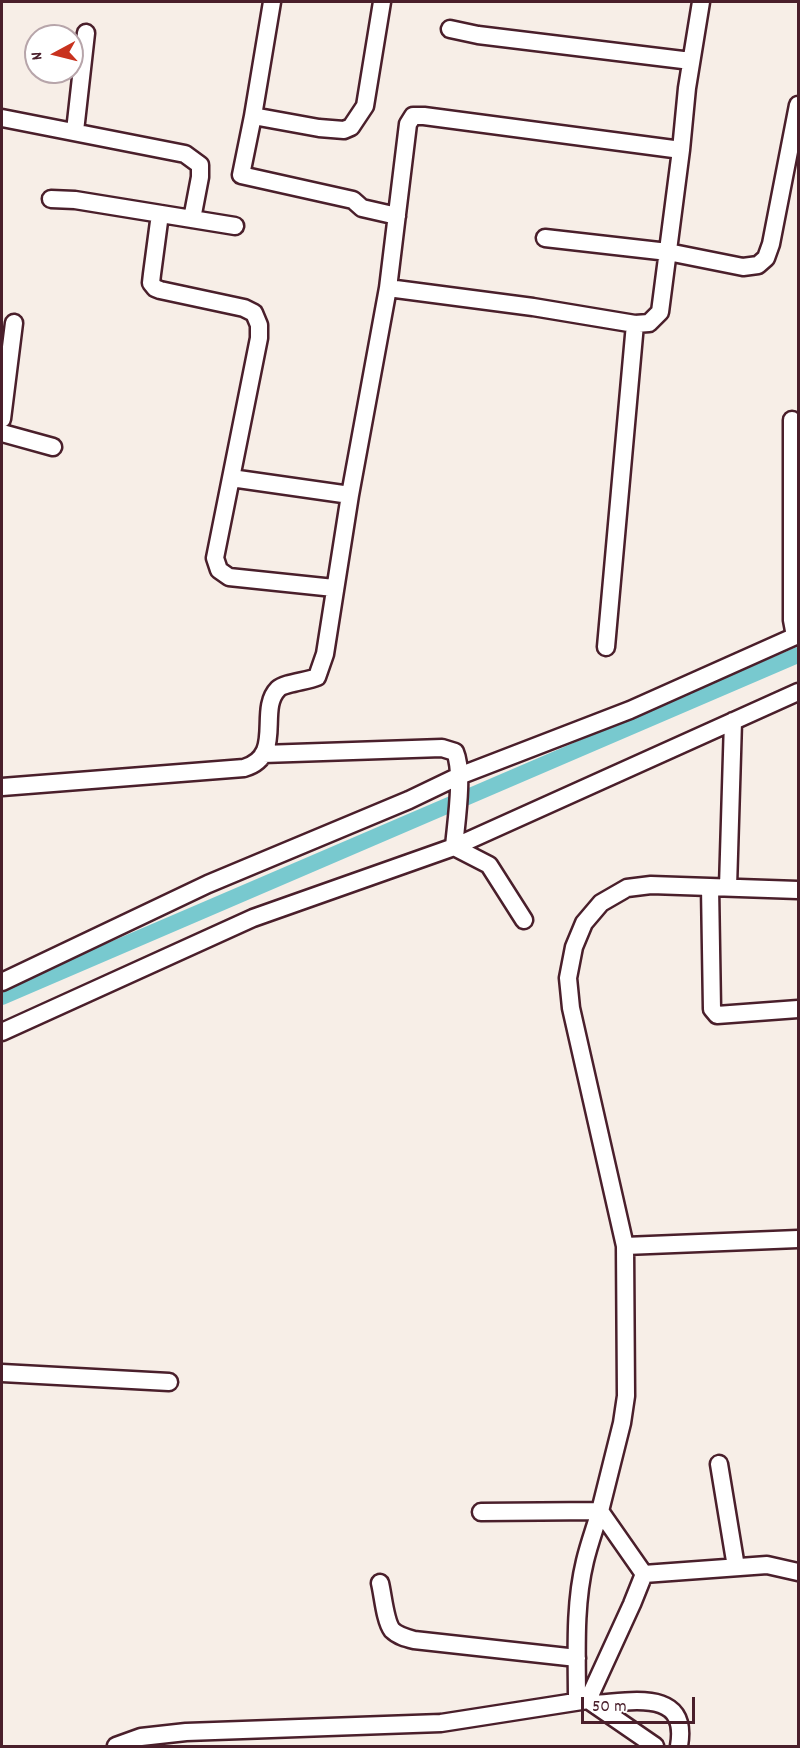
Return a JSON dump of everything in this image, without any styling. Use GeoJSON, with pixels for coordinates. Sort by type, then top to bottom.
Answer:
{"type":"FeatureCollection","features":[{"type":"Feature","properties":{"kind":"street"},"geometry":{"type":"LineString","coordinates":[[272,2],[241,175],[353,200],[362,208],[397,216]]}},
{"type":"Feature","properties":{"kind":"street"},"geometry":{"type":"LineString","coordinates":[[253,116],[319,128],[344,130],[351,127],[365,106],[382,2]]}},
{"type":"Feature","properties":{"kind":"street"},"geometry":{"type":"LineString","coordinates":[[388,288],[533,307],[635,324],[649,323],[660,312],[691,61],[701,2]]}},
{"type":"Feature","properties":{"kind":"street"},"geometry":{"type":"LineString","coordinates":[[450,29],[478,35],[691,61]]}},
{"type":"Feature","properties":{"kind":"street"},"geometry":{"type":"LineString","coordinates":[[75,131],[86,33]]}},
{"type":"Feature","properties":{"kind":"street"},"geometry":{"type":"LineString","coordinates":[[545,238],[668,252],[743,267],[758,265],[766,258],[771,244],[798,105]]}},
{"type":"Feature","properties":{"kind":"street"},"geometry":{"type":"LineString","coordinates":[[2,787],[244,768],[254,765],[262,759],[266,748],[274,694],[280,687],[317,677],[325,654],[350,495],[388,288],[408,124],[413,116],[681,150]]}},
{"type":"Feature","properties":{"kind":"street"},"geometry":{"type":"LineString","coordinates":[[2,117],[185,154],[200,165],[192,219]]}},
{"type":"Feature","properties":{"kind":"street"},"geometry":{"type":"LineString","coordinates":[[51,199],[75,200],[235,226]]}},
{"type":"Feature","properties":{"kind":"street"},"geometry":{"type":"LineString","coordinates":[[160,214],[151,283],[155,288],[244,308],[254,313],[259,325],[259,338],[215,558],[219,570],[229,578],[334,588]]}},
{"type":"Feature","properties":{"kind":"street"},"geometry":{"type":"LineString","coordinates":[[2,419],[14,322]]}},
{"type":"Feature","properties":{"kind":"street"},"geometry":{"type":"LineString","coordinates":[[606,647],[635,324]]}},
{"type":"Feature","properties":{"kind":"street"},"geometry":{"type":"LineString","coordinates":[[2,982],[208,884],[409,800],[459,784],[797,635],[792,620],[792,420]]}},
{"type":"Feature","properties":{"kind":"street"},"geometry":{"type":"LineString","coordinates":[[2,433],[53,447]]}},
{"type":"Feature","properties":{"kind":"street"},"geometry":{"type":"LineString","coordinates":[[231,478],[350,495]]}},
{"type":"Feature","properties":{"kind":"street"},"geometry":{"type":"LineString","coordinates":[[2,1032],[253,918],[454,841],[798,692]]}},
{"type":"Feature","properties":{"kind":"street"},"geometry":{"type":"LineString","coordinates":[[728,887],[733,721]]}},
{"type":"Feature","properties":{"kind":"street"},"geometry":{"type":"LineString","coordinates":[[263,754],[442,748],[455,752],[458,758],[459,784],[454,841]]}},
{"type":"Feature","properties":{"kind":"street"},"geometry":{"type":"LineString","coordinates":[[454,841],[489,865],[524,920]]}},
{"type":"Feature","properties":{"kind":"street"},"geometry":{"type":"LineString","coordinates":[[655,1746],[586,1702],[577,1658],[585,1562],[622,1423],[626,1396],[624,1246],[571,1008],[568,978],[574,947],[584,923],[601,903],[627,888],[651,885],[798,890]]}},
{"type":"Feature","properties":{"kind":"street"},"geometry":{"type":"LineString","coordinates":[[710,887],[712,1009],[717,1015],[798,1009]]}},
{"type":"Feature","properties":{"kind":"street"},"geometry":{"type":"LineString","coordinates":[[624,1246],[798,1239]]}},
{"type":"Feature","properties":{"kind":"street"},"geometry":{"type":"LineString","coordinates":[[2,1373],[169,1382]]}},
{"type":"Feature","properties":{"kind":"street"},"geometry":{"type":"LineString","coordinates":[[719,1464],[736,1567]]}},
{"type":"Feature","properties":{"kind":"street"},"geometry":{"type":"LineString","coordinates":[[481,1512],[600,1511]]}},
{"type":"Feature","properties":{"kind":"street"},"geometry":{"type":"LineString","coordinates":[[600,1511],[644,1574]]}},
{"type":"Feature","properties":{"kind":"street"},"geometry":{"type":"LineString","coordinates":[[644,1574],[766,1564],[798,1572]]}},
{"type":"Feature","properties":{"kind":"street"},"geometry":{"type":"LineString","coordinates":[[586,1702],[628,1615],[644,1574]]}},
{"type":"Feature","properties":{"kind":"street"},"geometry":{"type":"LineString","coordinates":[[380,1582],[388,1623],[392,1630],[400,1636],[414,1640],[577,1658]]}},
{"type":"Feature","properties":{"kind":"street"},"geometry":{"type":"LineString","coordinates":[[116,1746],[141,1737],[186,1732],[441,1724],[586,1702],[650,1701],[663,1704],[675,1712],[681,1737],[679,1746]]}},
{"type":"Feature","properties":{"kind":"waterway"},"geometry":{"type":"LineString","coordinates":[[2,997],[798,655]]}}]}
